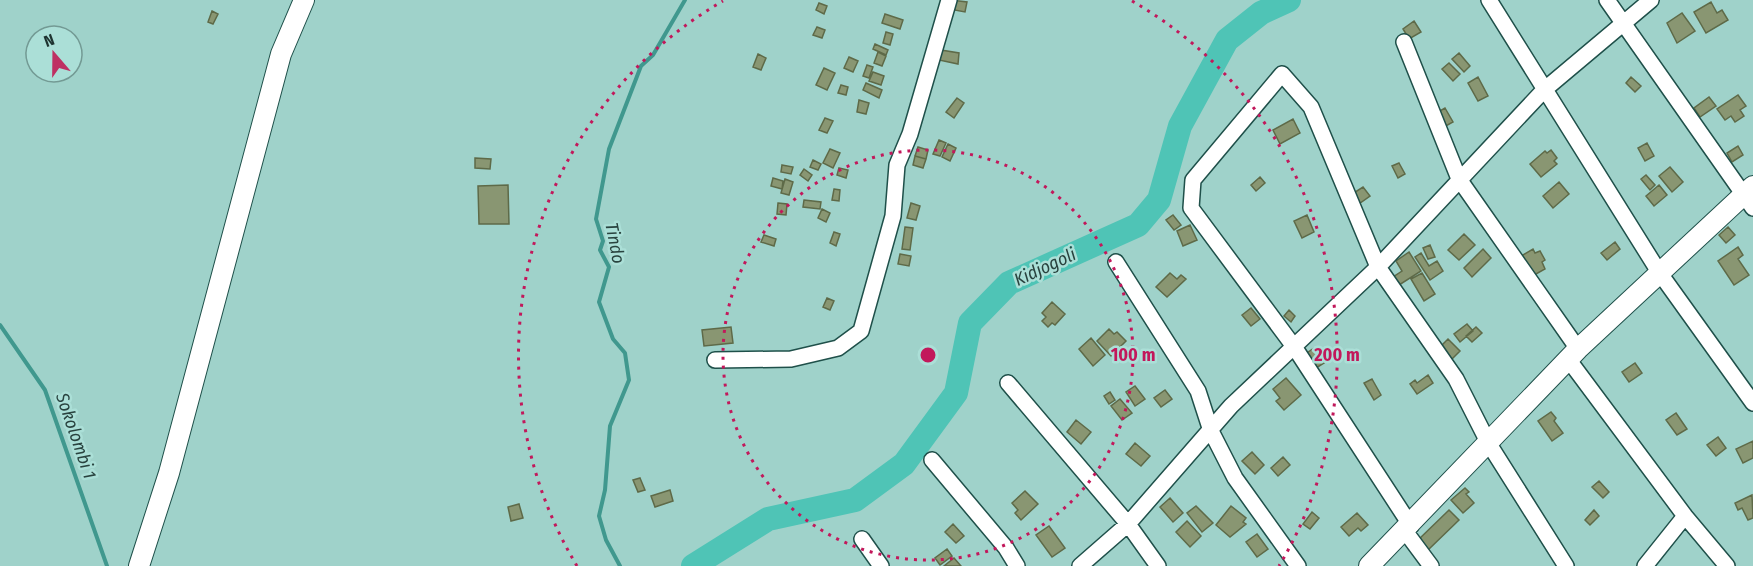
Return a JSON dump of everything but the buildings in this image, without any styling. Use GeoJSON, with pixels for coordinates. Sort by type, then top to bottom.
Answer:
{"type":"FeatureCollection","features":[{"type":"Feature","properties":{"kind":"street"},"geometry":{"type":"LineString","coordinates":[[139,566],[169,473],[281,54],[304,0]]}},
{"type":"Feature","properties":{"kind":"street"},"geometry":{"type":"LineString","coordinates":[[715,360],[791,359],[838,348],[861,331],[893,216],[897,165],[910,134],[949,0]]}},
{"type":"Feature","properties":{"kind":"street"},"geometry":{"type":"LineString","coordinates":[[1489,0],[1659,272],[1753,404]]}},
{"type":"Feature","properties":{"kind":"street"},"geometry":{"type":"LineString","coordinates":[[1369,566],[1408,529],[1573,354],[1659,272],[1750,197],[1607,0]]}},
{"type":"Feature","properties":{"kind":"street"},"geometry":{"type":"LineString","coordinates":[[1080,566],[1128,524],[1231,406],[1295,348],[1378,267],[1544,90],[1651,0]]}},
{"type":"Feature","properties":{"kind":"street"},"geometry":{"type":"LineString","coordinates":[[1404,42],[1459,179],[1573,354],[1685,516],[1727,566]]}},
{"type":"Feature","properties":{"kind":"street"},"geometry":{"type":"LineString","coordinates":[[1431,566],[1295,348],[1191,208],[1193,180],[1282,74],[1311,107],[1378,267],[1456,379],[1489,444],[1566,566]]}},
{"type":"Feature","properties":{"kind":"street"},"geometry":{"type":"LineString","coordinates":[[1116,262],[1198,391],[1211,431],[1235,478],[1298,566]]}},
{"type":"Feature","properties":{"kind":"street"},"geometry":{"type":"LineString","coordinates":[[1008,383],[1128,524],[1158,566]]}},
{"type":"Feature","properties":{"kind":"street"},"geometry":{"type":"LineString","coordinates":[[932,460],[1006,548],[1017,566]]}},
{"type":"Feature","properties":{"kind":"street"},"geometry":{"type":"LineString","coordinates":[[1645,566],[1685,516]]}},
{"type":"Feature","properties":{"kind":"street"},"geometry":{"type":"LineString","coordinates":[[862,538],[881,566]]}},
{"type":"Feature","properties":{"kind":"waterway","name":"Tindo"},"geometry":{"type":"LineString","coordinates":[[620,566],[606,540],[599,516],[605,490],[610,426],[629,380],[625,353],[613,339],[599,302],[609,267],[600,250],[603,241],[596,219],[609,149],[641,66],[653,55],[685,0]]}},
{"type":"Feature","properties":{"kind":"waterway","name":"Kidjogoli"},"geometry":{"type":"LineString","coordinates":[[693,566],[768,519],[855,500],[904,464],[956,393],[970,323],[1009,283],[1138,225],[1159,200],[1180,126],[1227,40],[1261,13],[1289,0]]}},
{"type":"Feature","properties":{"kind":"waterway","name":"Sokolombi 1"},"geometry":{"type":"LineString","coordinates":[[0,325],[45,390],[107,566]]}}]}
